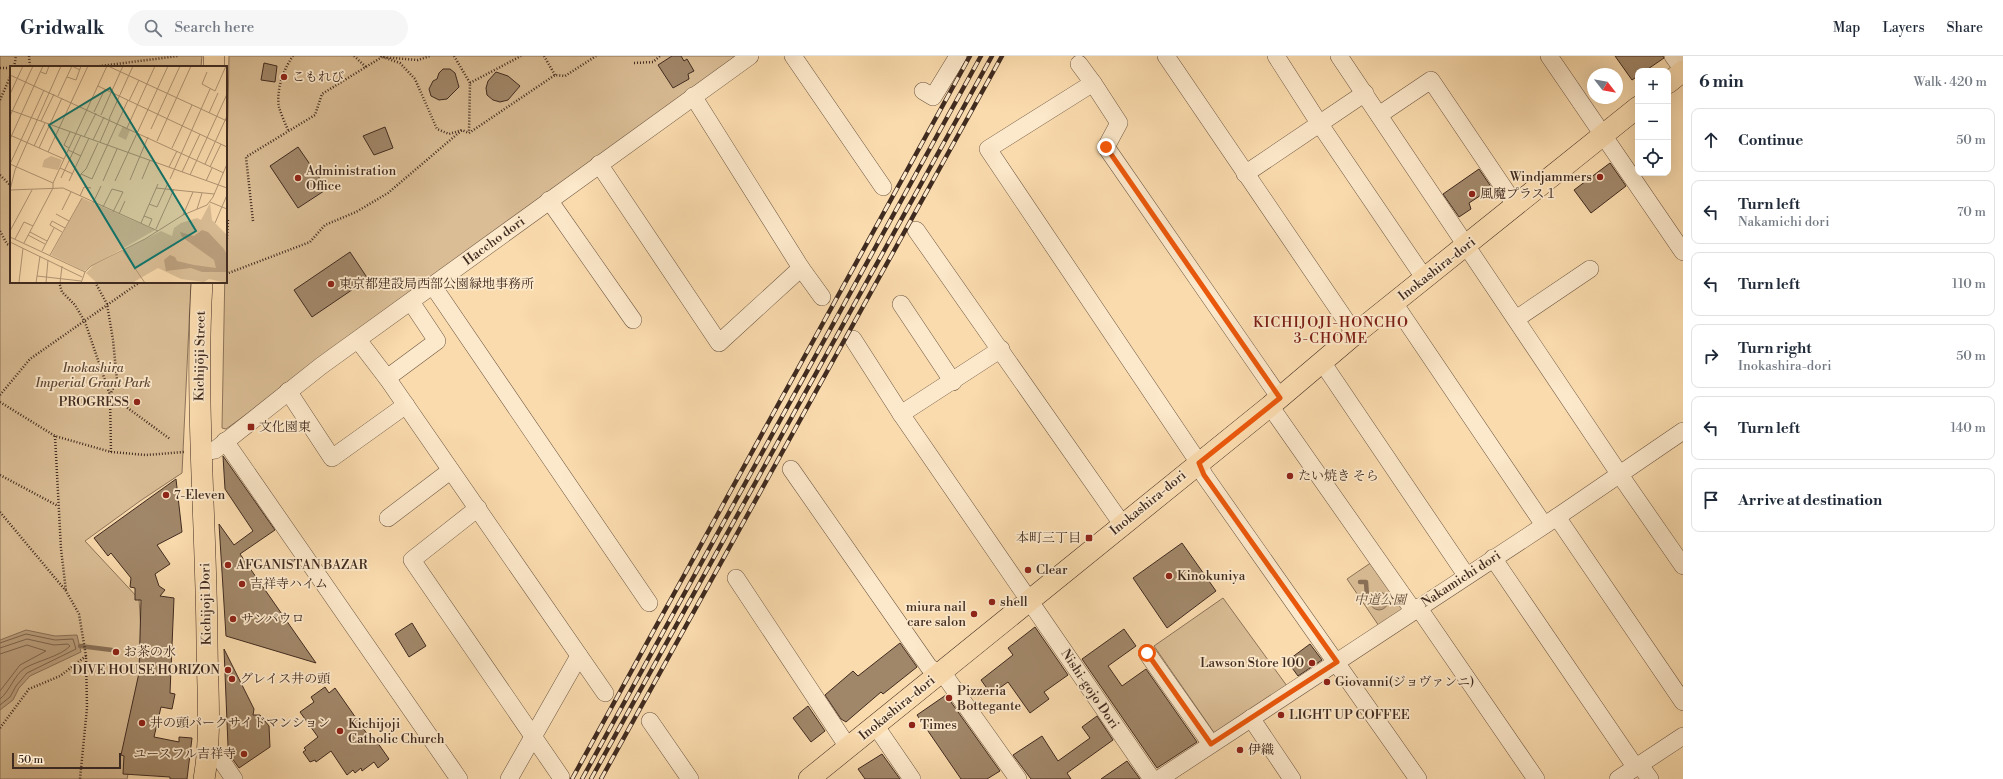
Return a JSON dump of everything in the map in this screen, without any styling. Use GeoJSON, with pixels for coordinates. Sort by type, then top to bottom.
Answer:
{"type":"FeatureCollection","features":[{"type":"Feature","properties":{"kind":"main road"},"geometry":{"type":"LineString","coordinates":[[1671,81],[1683,71]]}},
{"type":"Feature","properties":{"kind":"main road","name":"Inokashira-dori"},"geometry":{"type":"LineString","coordinates":[[809,779],[1122,524],[1275,402],[1355,334],[1635,109]]}},
{"type":"Feature","properties":{"kind":"main road","name":"Kichijoji Dori"},"geometry":{"type":"LineString","coordinates":[[202,283],[199,362],[206,599],[208,751],[204,779]]}},
{"type":"Feature","properties":{"kind":"street","name":"Haccho dori"},"geometry":{"type":"LineString","coordinates":[[201,452],[215,450],[288,391],[549,200],[750,56]]}},
{"type":"Feature","properties":{"kind":"street"},"geometry":{"type":"LineString","coordinates":[[793,56],[883,187]]}},
{"type":"Feature","properties":{"kind":"street"},"geometry":{"type":"LineString","coordinates":[[923,91],[933,97],[958,56]]}},
{"type":"Feature","properties":{"kind":"street"},"geometry":{"type":"LineString","coordinates":[[1166,56],[1355,334]]}},
{"type":"Feature","properties":{"kind":"street"},"geometry":{"type":"LineString","coordinates":[[1276,56],[1319,123],[1425,279]]}},
{"type":"Feature","properties":{"kind":"street"},"geometry":{"type":"LineString","coordinates":[[1339,56],[1620,475],[1683,566]]}},
{"type":"Feature","properties":{"kind":"street"},"geometry":{"type":"LineString","coordinates":[[1549,56],[1683,252]]}},
{"type":"Feature","properties":{"kind":"street"},"geometry":{"type":"LineString","coordinates":[[1673,56],[1683,71]]}},
{"type":"Feature","properties":{"kind":"street"},"geometry":{"type":"LineString","coordinates":[[1080,64],[1119,123],[1106,147],[1275,402],[1415,609],[1536,779]]}},
{"type":"Feature","properties":{"kind":"street"},"geometry":{"type":"LineString","coordinates":[[1379,115],[1431,80],[1516,206]]}},
{"type":"Feature","properties":{"kind":"street"},"geometry":{"type":"LineString","coordinates":[[1093,83],[988,149],[1199,463],[1204,475],[1418,779]]}},
{"type":"Feature","properties":{"kind":"street"},"geometry":{"type":"LineString","coordinates":[[1245,174],[1364,93]]}},
{"type":"Feature","properties":{"kind":"street"},"geometry":{"type":"LineString","coordinates":[[693,96],[801,268],[822,297]]}},
{"type":"Feature","properties":{"kind":"street"},"geometry":{"type":"LineString","coordinates":[[599,164],[719,344],[801,268]]}},
{"type":"Feature","properties":{"kind":"street"},"geometry":{"type":"LineString","coordinates":[[549,200],[633,320]]}},
{"type":"Feature","properties":{"kind":"street"},"geometry":{"type":"LineString","coordinates":[[916,230],[1001,349],[1122,524]]}},
{"type":"Feature","properties":{"kind":"street"},"geometry":{"type":"LineString","coordinates":[[1516,319],[1590,269]]}},
{"type":"Feature","properties":{"kind":"street"},"geometry":{"type":"LineString","coordinates":[[433,286],[649,603]]}},
{"type":"Feature","properties":{"kind":"street"},"geometry":{"type":"LineString","coordinates":[[387,378],[437,341],[411,302]]}},
{"type":"Feature","properties":{"kind":"street"},"geometry":{"type":"LineString","coordinates":[[1394,303],[1683,702]]}},
{"type":"Feature","properties":{"kind":"street"},"geometry":{"type":"LineString","coordinates":[[901,304],[953,382]]}},
{"type":"Feature","properties":{"kind":"street","name":"Nishi-gojo Dori"},"geometry":{"type":"LineString","coordinates":[[853,339],[901,414],[1152,779]]}},
{"type":"Feature","properties":{"kind":"street"},"geometry":{"type":"LineString","coordinates":[[358,340],[406,405],[450,471],[478,508],[605,693]]}},
{"type":"Feature","properties":{"kind":"street"},"geometry":{"type":"LineString","coordinates":[[901,414],[953,382],[1001,349]]}},
{"type":"Feature","properties":{"kind":"street"},"geometry":{"type":"LineString","coordinates":[[1322,362],[1466,575]]}},
{"type":"Feature","properties":{"kind":"street"},"geometry":{"type":"LineString","coordinates":[[288,391],[332,458],[406,405]]}},
{"type":"Feature","properties":{"kind":"street","name":"Nakamichi dori"},"geometry":{"type":"LineString","coordinates":[[1159,779],[1466,575],[1551,521],[1683,431]]}},
{"type":"Feature","properties":{"kind":"street"},"geometry":{"type":"LineString","coordinates":[[225,441],[459,779]]}},
{"type":"Feature","properties":{"kind":"street"},"geometry":{"type":"LineString","coordinates":[[791,469],[929,667],[947,679],[1018,779]]}},
{"type":"Feature","properties":{"kind":"street"},"geometry":{"type":"LineString","coordinates":[[388,518],[450,471]]}},
{"type":"Feature","properties":{"kind":"street"},"geometry":{"type":"LineString","coordinates":[[478,508],[412,560],[561,777]]}},
{"type":"Feature","properties":{"kind":"street"},"geometry":{"type":"LineString","coordinates":[[1494,558],[1632,762],[1642,768],[1650,779]]}},
{"type":"Feature","properties":{"kind":"street"},"geometry":{"type":"LineString","coordinates":[[736,578],[848,747]]}},
{"type":"Feature","properties":{"kind":"street"},"geometry":{"type":"LineString","coordinates":[[1147,653],[1211,744]]}},
{"type":"Feature","properties":{"kind":"street"},"geometry":{"type":"LineString","coordinates":[[509,779],[579,656]]}},
{"type":"Feature","properties":{"kind":"street"},"geometry":{"type":"LineString","coordinates":[[1251,718],[1292,779]]}},
{"type":"Feature","properties":{"kind":"street"},"geometry":{"type":"LineString","coordinates":[[650,721],[690,779]]}},
{"type":"Feature","properties":{"kind":"street"},"geometry":{"type":"LineString","coordinates":[[875,726],[912,779]]}},
{"type":"Feature","properties":{"kind":"street"},"geometry":{"type":"LineString","coordinates":[[1618,779],[1683,736]]}},
{"type":"Feature","properties":{"kind":"street"},"geometry":{"type":"LineString","coordinates":[[208,751],[221,760],[234,779]]}},
{"type":"Feature","properties":{"kind":"path"},"geometry":{"type":"LineString","coordinates":[[14,66],[16,56]]}},
{"type":"Feature","properties":{"kind":"path"},"geometry":{"type":"LineString","coordinates":[[29,56],[30,66]]}},
{"type":"Feature","properties":{"kind":"path"},"geometry":{"type":"LineString","coordinates":[[101,66],[178,56]]}},
{"type":"Feature","properties":{"kind":"path"},"geometry":{"type":"LineString","coordinates":[[288,130],[279,106],[280,83],[288,63],[293,56]]}},
{"type":"Feature","properties":{"kind":"path"},"geometry":{"type":"LineString","coordinates":[[354,56],[366,67]]}},
{"type":"Feature","properties":{"kind":"path"},"geometry":{"type":"LineString","coordinates":[[253,221],[246,157],[288,130],[315,115],[322,94],[381,57],[418,60],[430,56]]}},
{"type":"Feature","properties":{"kind":"path"},"geometry":{"type":"LineString","coordinates":[[459,56],[454,57],[470,83],[469,133]]}},
{"type":"Feature","properties":{"kind":"path"},"geometry":{"type":"LineString","coordinates":[[470,83],[521,56]]}},
{"type":"Feature","properties":{"kind":"path"},"geometry":{"type":"LineString","coordinates":[[544,56],[555,74]]}},
{"type":"Feature","properties":{"kind":"path"},"geometry":{"type":"LineString","coordinates":[[469,133],[555,74],[565,76],[596,56]]}},
{"type":"Feature","properties":{"kind":"path"},"geometry":{"type":"LineString","coordinates":[[634,63],[653,62],[660,56]]}},
{"type":"Feature","properties":{"kind":"path"},"geometry":{"type":"LineString","coordinates":[[381,57],[400,63],[415,80],[437,129],[448,134],[462,130],[469,133]]}},
{"type":"Feature","properties":{"kind":"path"},"geometry":{"type":"LineString","coordinates":[[0,100],[10,77]]}},
{"type":"Feature","properties":{"kind":"path"},"geometry":{"type":"LineString","coordinates":[[227,274],[310,242],[325,225],[356,212],[388,193],[462,130]]}},
{"type":"Feature","properties":{"kind":"path"},"geometry":{"type":"LineString","coordinates":[[0,175],[10,185]]}},
{"type":"Feature","properties":{"kind":"path"},"geometry":{"type":"LineString","coordinates":[[227,238],[228,218]]}},
{"type":"Feature","properties":{"kind":"path"},"geometry":{"type":"LineString","coordinates":[[0,231],[7,244],[10,246]]}},
{"type":"Feature","properties":{"kind":"path"},"geometry":{"type":"LineString","coordinates":[[59,283],[62,292],[75,306],[85,322],[110,395],[111,452]]}},
{"type":"Feature","properties":{"kind":"path"},"geometry":{"type":"LineString","coordinates":[[96,283],[107,304],[114,340],[117,380],[110,395]]}},
{"type":"Feature","properties":{"kind":"path"},"geometry":{"type":"LineString","coordinates":[[0,395],[30,359],[58,338],[85,322],[107,304],[138,283]]}},
{"type":"Feature","properties":{"kind":"path"},"geometry":{"type":"LineString","coordinates":[[110,395],[170,439]]}},
{"type":"Feature","properties":{"kind":"path"},"geometry":{"type":"LineString","coordinates":[[0,402],[55,436],[111,452],[170,454]]}},
{"type":"Feature","properties":{"kind":"path"},"geometry":{"type":"LineString","coordinates":[[55,436],[66,591]]}},
{"type":"Feature","properties":{"kind":"path"},"geometry":{"type":"LineString","coordinates":[[0,475],[59,506]]}},
{"type":"Feature","properties":{"kind":"path"},"geometry":{"type":"LineString","coordinates":[[0,512],[66,591],[79,614],[79,623],[86,656],[87,726],[80,779]]}},
{"type":"Feature","properties":{"kind":"path"},"geometry":{"type":"LineString","coordinates":[[0,728],[29,690],[60,676],[86,656]]}},
{"type":"Feature","properties":{"kind":"green space","name":"Inokashira Imperial Grant Park"},"geometry":{"type":"Polygon","coordinates":[[[0,56],[202,56],[201,66],[10,66],[10,283],[191,283],[182,473],[85,541],[139,599],[145,691],[127,779],[0,779],[0,56]]]}},
{"type":"Feature","properties":{"kind":"green space"},"geometry":{"type":"Polygon","coordinates":[[[229,56],[744,56],[226,429],[222,428],[225,283],[227,283],[229,56]]]}},
{"type":"Feature","properties":{"kind":"green space","name":"中道公園"},"geometry":{"type":"Polygon","coordinates":[[[1372,562],[1404,608],[1379,626],[1347,579],[1372,562]]]}},
{"type":"Feature","properties":{"kind":"green space"},"geometry":{"type":"Polygon","coordinates":[[[1223,598],[1287,686],[1215,734],[1154,646],[1223,598]]]}},
{"type":"Feature","properties":{"kind":"water"},"geometry":{"type":"Polygon","coordinates":[[[1379,592],[1385,595],[1388,601],[1385,607],[1379,610],[1373,607],[1370,601],[1373,595],[1379,592]]]}},
{"type":"Feature","properties":{"kind":"water"},"geometry":{"type":"Polygon","coordinates":[[[26,630],[55,636],[77,635],[81,652],[30,676],[19,688],[13,700],[0,710],[0,640],[26,630]]]}},
{"type":"Feature","properties":{"kind":"building"},"geometry":{"type":"Polygon","coordinates":[[[672,56],[681,56],[684,61],[687,59],[694,71],[688,74],[689,79],[673,88],[658,65],[672,56]]]}},
{"type":"Feature","properties":{"kind":"building"},"geometry":{"type":"Polygon","coordinates":[[[1615,56],[1663,56],[1664,58],[1649,68],[1635,68],[1635,78],[1632,80],[1615,56]]]}},
{"type":"Feature","properties":{"kind":"building"},"geometry":{"type":"Polygon","coordinates":[[[264,63],[277,66],[275,82],[261,80],[264,63]]]}},
{"type":"Feature","properties":{"kind":"building"},"geometry":{"type":"Polygon","coordinates":[[[443,69],[450,69],[455,73],[459,87],[447,99],[439,100],[431,96],[429,89],[433,81],[437,79],[439,73],[443,69]]]}},
{"type":"Feature","properties":{"kind":"building"},"geometry":{"type":"Polygon","coordinates":[[[496,72],[508,76],[520,86],[508,100],[500,102],[493,100],[487,95],[486,88],[488,81],[496,72]]]}},
{"type":"Feature","properties":{"kind":"building"},"geometry":{"type":"Polygon","coordinates":[[[385,127],[393,148],[374,155],[363,136],[385,127]]]}},
{"type":"Feature","properties":{"kind":"building","name":"Administration Office"},"geometry":{"type":"Polygon","coordinates":[[[298,147],[327,189],[298,208],[270,166],[298,147]]]}},
{"type":"Feature","properties":{"kind":"building"},"geometry":{"type":"Polygon","coordinates":[[[1610,163],[1626,186],[1591,213],[1574,190],[1610,163]]]}},
{"type":"Feature","properties":{"kind":"building"},"geometry":{"type":"Polygon","coordinates":[[[1479,169],[1492,188],[1469,203],[1471,209],[1459,217],[1443,194],[1479,169]]]}},
{"type":"Feature","properties":{"kind":"building","name":"東京都建設局西部公園緑地事務所"},"geometry":{"type":"Polygon","coordinates":[[[350,252],[368,279],[312,317],[294,290],[350,252]]]}},
{"type":"Feature","properties":{"kind":"building","name":"吉祥寺ハイム"},"geometry":{"type":"Polygon","coordinates":[[[223,456],[275,530],[240,554],[316,663],[226,636],[219,524],[234,545],[253,531],[225,489],[223,456]]]}},
{"type":"Feature","properties":{"kind":"building"},"geometry":{"type":"Polygon","coordinates":[[[176,479],[182,532],[157,545],[170,564],[155,574],[159,586],[165,590],[160,596],[174,598],[170,693],[175,694],[172,709],[161,707],[154,737],[179,742],[179,737],[192,738],[187,779],[170,779],[170,777],[123,774],[124,756],[121,755],[139,673],[141,600],[135,600],[135,588],[130,587],[131,578],[111,553],[108,556],[94,538],[176,479]]]}},
{"type":"Feature","properties":{"kind":"building"},"geometry":{"type":"Polygon","coordinates":[[[1182,543],[1216,591],[1167,628],[1133,578],[1182,543]]]}},
{"type":"Feature","properties":{"kind":"building"},"geometry":{"type":"Polygon","coordinates":[[[412,623],[426,646],[409,657],[395,634],[412,623]]]}},
{"type":"Feature","properties":{"kind":"building"},"geometry":{"type":"Polygon","coordinates":[[[1035,627],[1068,675],[1044,692],[1049,699],[1030,713],[1008,682],[991,694],[981,680],[1013,655],[1008,648],[1035,627]]]}},
{"type":"Feature","properties":{"kind":"building"},"geometry":{"type":"Polygon","coordinates":[[[1124,629],[1136,646],[1108,666],[1122,686],[1146,669],[1197,742],[1157,768],[1082,659],[1124,629]]]}},
{"type":"Feature","properties":{"kind":"building"},"geometry":{"type":"Polygon","coordinates":[[[900,643],[917,667],[883,694],[881,692],[846,722],[841,719],[825,695],[853,671],[858,676],[900,643]]]}},
{"type":"Feature","properties":{"kind":"building"},"geometry":{"type":"Polygon","coordinates":[[[1310,644],[1322,660],[1298,676],[1287,661],[1310,644]]]}},
{"type":"Feature","properties":{"kind":"building"},"geometry":{"type":"Polygon","coordinates":[[[224,649],[254,709],[253,715],[260,715],[269,726],[270,747],[239,768],[229,754],[224,649]]]}},
{"type":"Feature","properties":{"kind":"building","name":"Kichijoji Catholic Church"},"geometry":{"type":"Polygon","coordinates":[[[325,687],[329,693],[335,688],[372,741],[375,739],[389,759],[378,768],[374,762],[362,771],[361,768],[355,773],[353,770],[347,775],[331,751],[316,762],[315,760],[310,762],[303,752],[306,750],[304,748],[318,737],[300,712],[314,702],[311,697],[325,687]]]}},
{"type":"Feature","properties":{"kind":"building"},"geometry":{"type":"Polygon","coordinates":[[[946,695],[1000,771],[987,779],[961,779],[917,715],[946,695]]]}},
{"type":"Feature","properties":{"kind":"building"},"geometry":{"type":"Polygon","coordinates":[[[808,706],[825,731],[811,742],[793,718],[808,706]]]}},
{"type":"Feature","properties":{"kind":"building"},"geometry":{"type":"Polygon","coordinates":[[[1097,716],[1113,740],[1067,773],[1071,779],[1031,779],[1013,755],[1042,736],[1058,761],[1090,738],[1082,727],[1097,716]]]}},
{"type":"Feature","properties":{"kind":"building"},"geometry":{"type":"Polygon","coordinates":[[[882,754],[900,779],[865,779],[858,769],[882,754]]]}},
{"type":"Feature","properties":{"kind":"building"},"geometry":{"type":"Polygon","coordinates":[[[1127,761],[1140,779],[1101,779],[1127,761]]]}},
{"type":"Feature","properties":{"kind":"waterway"},"geometry":{"type":"LineString","coordinates":[[1360,582],[1366,582],[1367,596],[1370,598]]}},
{"type":"Feature","properties":{"kind":"waterway"},"geometry":{"type":"LineString","coordinates":[[80,646],[112,650]]}},
{"type":"Feature","properties":{"kind":"railway"},"geometry":{"type":"LineString","coordinates":[[572,779],[970,56]]}},
{"type":"Feature","properties":{"kind":"railway"},"geometry":{"type":"LineString","coordinates":[[582,779],[981,56]]}},
{"type":"Feature","properties":{"kind":"railway"},"geometry":{"type":"LineString","coordinates":[[591,779],[992,56]]}},
{"type":"Feature","properties":{"kind":"railway"},"geometry":{"type":"LineString","coordinates":[[601,779],[1002,56]]}},
{"type":"Feature","properties":{"kind":"place","name":"こもれび"},"geometry":{"type":"Point","coordinates":[284,77]}},
{"type":"Feature","properties":{"kind":"place","name":"Windjammers"},"geometry":{"type":"Point","coordinates":[1600,177]}},
{"type":"Feature","properties":{"kind":"place","name":"Administration Office"},"geometry":{"type":"Point","coordinates":[298,178]}},
{"type":"Feature","properties":{"kind":"place","name":"風魔プラス１"},"geometry":{"type":"Point","coordinates":[1472,194]}},
{"type":"Feature","properties":{"kind":"place","name":"東京都建設局西部公園緑地事務所"},"geometry":{"type":"Point","coordinates":[331,284]}},
{"type":"Feature","properties":{"kind":"place","name":"PROGRESS"},"geometry":{"type":"Point","coordinates":[137,402]}},
{"type":"Feature","properties":{"kind":"place","name":"文化園東"},"geometry":{"type":"Point","coordinates":[251,427]}},
{"type":"Feature","properties":{"kind":"place","name":"たい焼き そら"},"geometry":{"type":"Point","coordinates":[1290,476]}},
{"type":"Feature","properties":{"kind":"place","name":"7-Eleven"},"geometry":{"type":"Point","coordinates":[166,495]}},
{"type":"Feature","properties":{"kind":"place","name":"本町三丁目"},"geometry":{"type":"Point","coordinates":[1089,538]}},
{"type":"Feature","properties":{"kind":"place","name":"AFGANISTAN BAZAR"},"geometry":{"type":"Point","coordinates":[228,565]}},
{"type":"Feature","properties":{"kind":"place","name":"Clear"},"geometry":{"type":"Point","coordinates":[1028,570]}},
{"type":"Feature","properties":{"kind":"place","name":"Kinokuniya"},"geometry":{"type":"Point","coordinates":[1169,576]}},
{"type":"Feature","properties":{"kind":"place","name":"吉祥寺ハイム"},"geometry":{"type":"Point","coordinates":[242,584]}},
{"type":"Feature","properties":{"kind":"place","name":"shell"},"geometry":{"type":"Point","coordinates":[992,602]}},
{"type":"Feature","properties":{"kind":"place","name":"miura nail care salon"},"geometry":{"type":"Point","coordinates":[974,614]}},
{"type":"Feature","properties":{"kind":"place","name":"サンパウロ"},"geometry":{"type":"Point","coordinates":[233,619]}},
{"type":"Feature","properties":{"kind":"place","name":"お茶の水"},"geometry":{"type":"Point","coordinates":[116,652]}},
{"type":"Feature","properties":{"kind":"place","name":"Lawson Store 100"},"geometry":{"type":"Point","coordinates":[1312,663]}},
{"type":"Feature","properties":{"kind":"place","name":"DIVE HOUSE HORIZON"},"geometry":{"type":"Point","coordinates":[228,670]}},
{"type":"Feature","properties":{"kind":"place","name":"グレイス井の頭"},"geometry":{"type":"Point","coordinates":[232,679]}},
{"type":"Feature","properties":{"kind":"place","name":"Giovanni(ジョヴァンニ)"},"geometry":{"type":"Point","coordinates":[1327,682]}},
{"type":"Feature","properties":{"kind":"place","name":"Pizzeria Bottegante"},"geometry":{"type":"Point","coordinates":[949,698]}},
{"type":"Feature","properties":{"kind":"place","name":"LIGHT UP COFFEE"},"geometry":{"type":"Point","coordinates":[1281,715]}},
{"type":"Feature","properties":{"kind":"place","name":"井の頭パークサイドマンション"},"geometry":{"type":"Point","coordinates":[142,723]}},
{"type":"Feature","properties":{"kind":"place","name":"Times"},"geometry":{"type":"Point","coordinates":[912,725]}},
{"type":"Feature","properties":{"kind":"place","name":"Kichijoji Catholic Church"},"geometry":{"type":"Point","coordinates":[340,731]}},
{"type":"Feature","properties":{"kind":"place","name":"伊織"},"geometry":{"type":"Point","coordinates":[1240,750]}},
{"type":"Feature","properties":{"kind":"place","name":"ユースフル吉祥寺"},"geometry":{"type":"Point","coordinates":[244,754]}},
{"type":"Feature","properties":{"kind":"district","name":"KICHIJOJI-HONCHO 3-CHOME"},"geometry":{"type":"Point","coordinates":[1331,332]}},
{"type":"Feature","properties":{"kind":"route"},"geometry":{"type":"LineString","coordinates":[[1106,147],[1280,398],[1199,463],[1204,475],[1337,662],[1211,744],[1147,653]]}}]}
